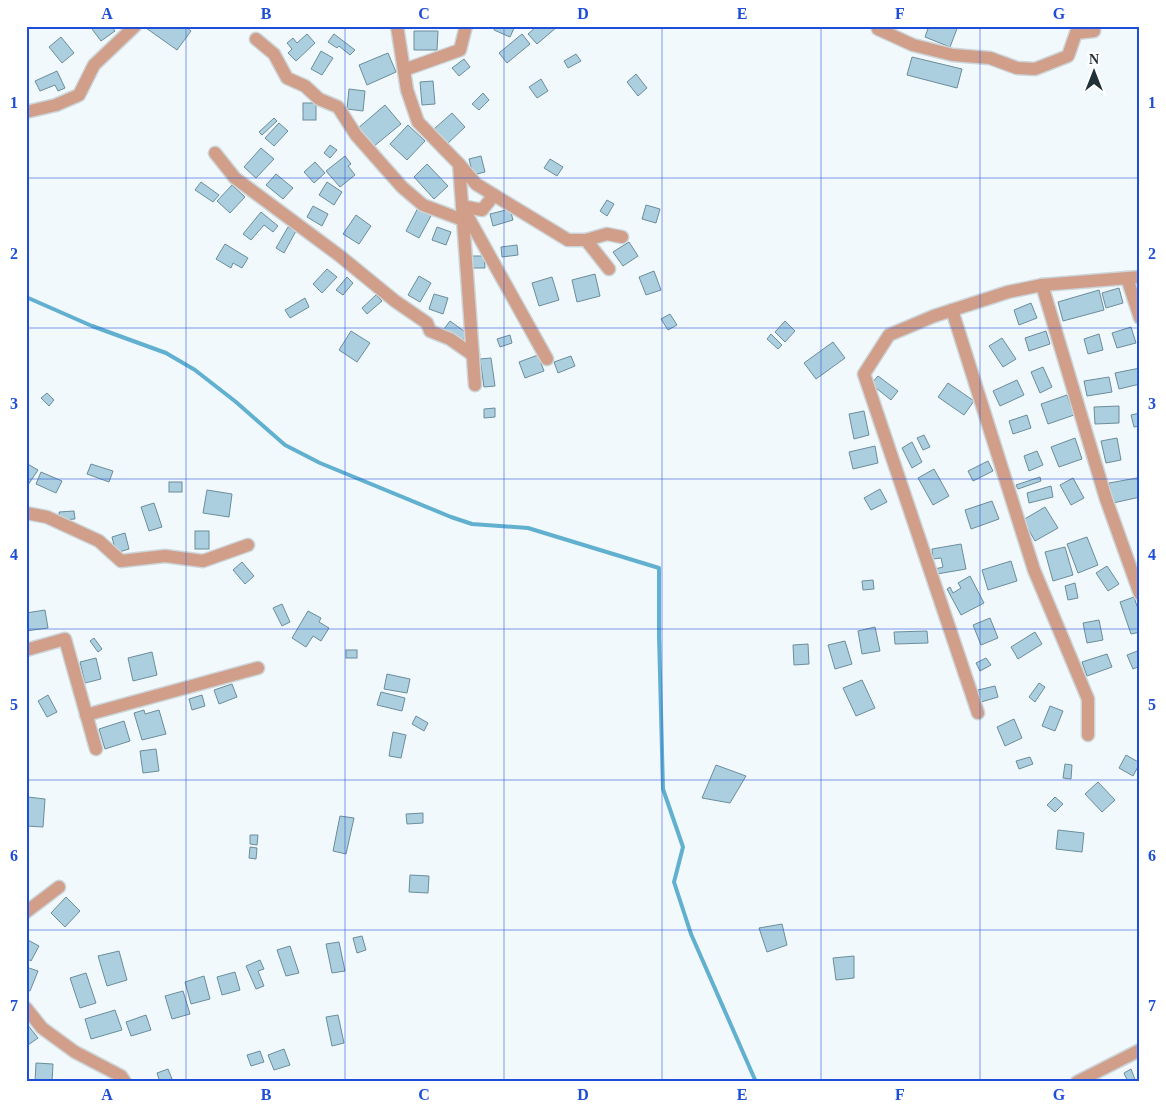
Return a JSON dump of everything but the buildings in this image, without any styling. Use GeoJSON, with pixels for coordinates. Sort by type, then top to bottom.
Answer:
{"type":"FeatureCollection","features":[{"type":"Feature","properties":{"kind":"street"},"geometry":{"type":"LineString","coordinates":[[26,112],[56,105],[79,96],[94,65],[135,26]]}},
{"type":"Feature","properties":{"kind":"street"},"geometry":{"type":"LineString","coordinates":[[397,26],[407,90],[418,122],[476,184],[568,240],[586,240],[607,234],[622,238]]}},
{"type":"Feature","properties":{"kind":"street"},"geometry":{"type":"LineString","coordinates":[[404,70],[460,50],[466,26]]}},
{"type":"Feature","properties":{"kind":"street"},"geometry":{"type":"LineString","coordinates":[[877,26],[878,29],[913,45],[953,55],[990,58],[1017,68],[1035,69],[1068,56],[1076,33],[1094,31],[1094,26]]}},
{"type":"Feature","properties":{"kind":"street"},"geometry":{"type":"LineString","coordinates":[[256,38],[274,54],[287,78],[304,86],[319,99],[338,107],[356,135],[402,187],[423,205],[462,220]]}},
{"type":"Feature","properties":{"kind":"street"},"geometry":{"type":"LineString","coordinates":[[215,154],[235,178],[340,256],[395,301],[427,323],[430,331],[450,339],[472,355]]}},
{"type":"Feature","properties":{"kind":"street"},"geometry":{"type":"LineString","coordinates":[[459,164],[475,385]]}},
{"type":"Feature","properties":{"kind":"street"},"geometry":{"type":"LineString","coordinates":[[462,206],[482,210],[494,196]]}},
{"type":"Feature","properties":{"kind":"street"},"geometry":{"type":"LineString","coordinates":[[462,206],[547,359]]}},
{"type":"Feature","properties":{"kind":"street"},"geometry":{"type":"LineString","coordinates":[[586,240],[609,269]]}},
{"type":"Feature","properties":{"kind":"street"},"geometry":{"type":"LineString","coordinates":[[978,714],[864,374],[889,335],[952,310],[1008,292],[1042,285],[1133,277],[1140,318]]}},
{"type":"Feature","properties":{"kind":"street"},"geometry":{"type":"LineString","coordinates":[[1042,285],[1106,498],[1140,594]]}},
{"type":"Feature","properties":{"kind":"street"},"geometry":{"type":"LineString","coordinates":[[952,310],[1034,570],[1088,698],[1088,735]]}},
{"type":"Feature","properties":{"kind":"street"},"geometry":{"type":"LineString","coordinates":[[26,513],[47,517],[99,540],[121,561],[165,556],[203,561],[248,545]]}},
{"type":"Feature","properties":{"kind":"street"},"geometry":{"type":"LineString","coordinates":[[26,650],[65,639],[96,749]]}},
{"type":"Feature","properties":{"kind":"street"},"geometry":{"type":"LineString","coordinates":[[86,714],[258,668]]}},
{"type":"Feature","properties":{"kind":"street"},"geometry":{"type":"LineString","coordinates":[[26,912],[58,887]]}},
{"type":"Feature","properties":{"kind":"street"},"geometry":{"type":"LineString","coordinates":[[26,1008],[42,1028],[75,1052],[121,1076],[125,1082]]}},
{"type":"Feature","properties":{"kind":"street"},"geometry":{"type":"LineString","coordinates":[[1077,1082],[1140,1050]]}},
{"type":"Feature","properties":{"kind":"waterway"},"geometry":{"type":"LineString","coordinates":[[26,297],[92,326],[166,353],[195,370],[236,402],[285,445],[320,463],[472,524],[528,528],[659,568],[663,789],[683,847],[674,882],[691,934],[756,1082]]}}]}
